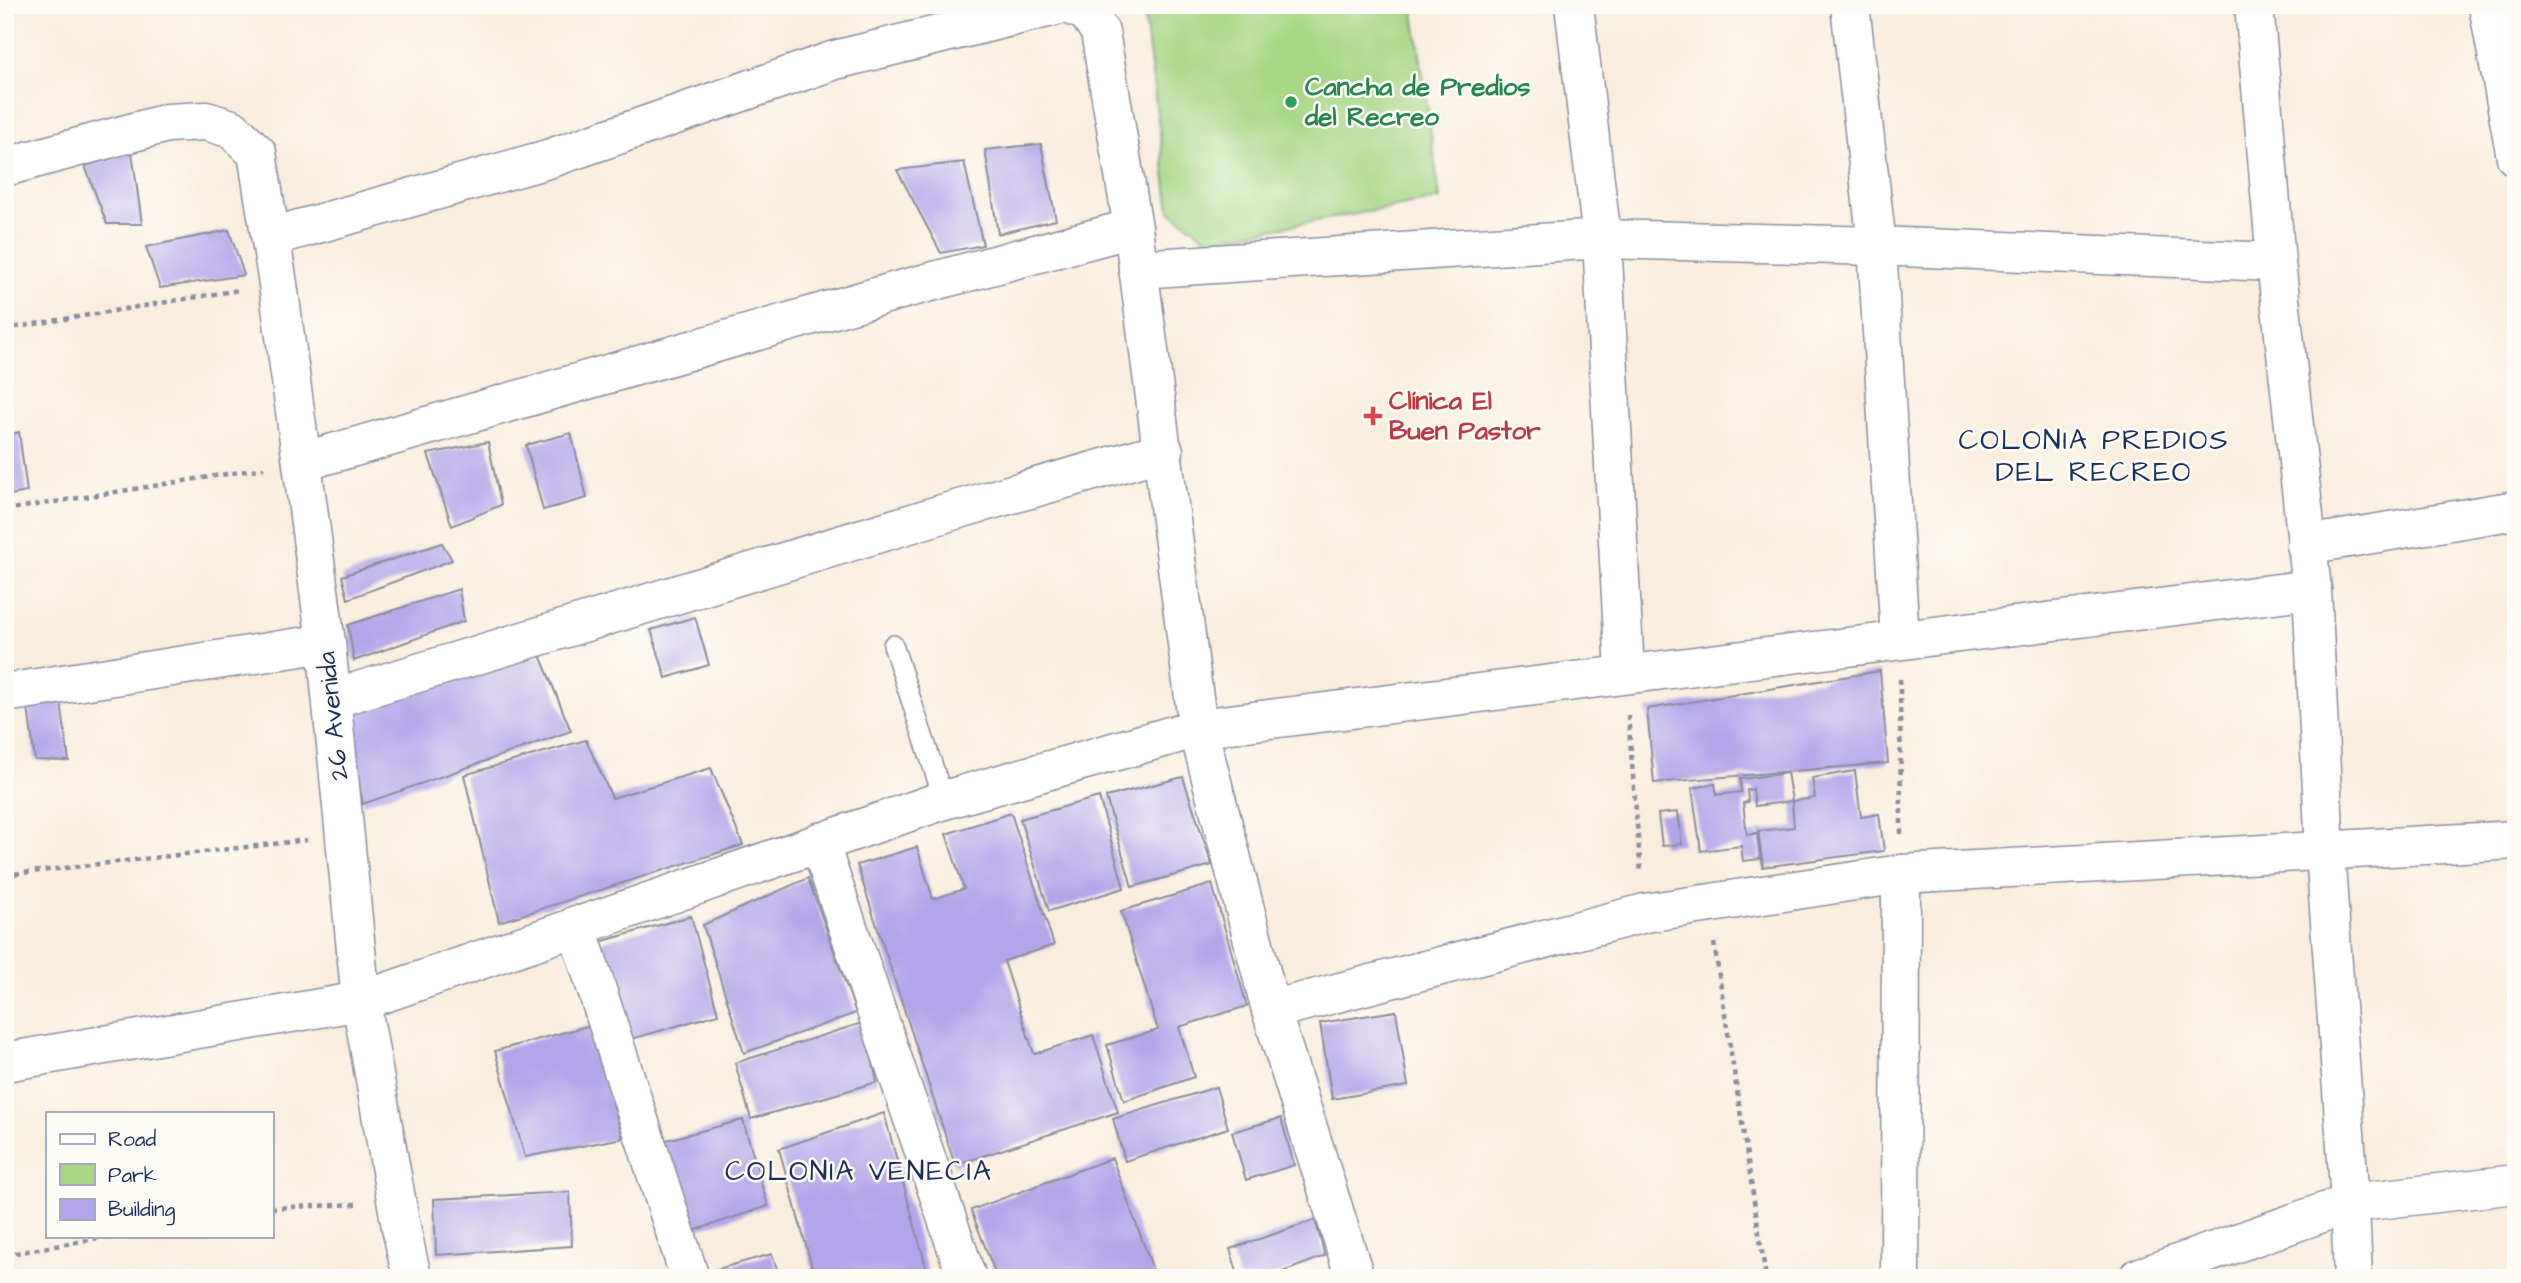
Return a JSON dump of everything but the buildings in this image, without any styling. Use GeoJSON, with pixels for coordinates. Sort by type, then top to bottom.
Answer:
{"type":"FeatureCollection","features":[{"type":"Feature","properties":{"kind":"street"},"geometry":{"type":"LineString","coordinates":[[271,237],[548,159],[835,60],[1060,5]]}},
{"type":"Feature","properties":{"kind":"street"},"geometry":{"type":"LineString","coordinates":[[1069,5],[1087,12],[1100,32],[1139,269],[1198,728],[1343,1274]]}},
{"type":"Feature","properties":{"kind":"street"},"geometry":{"type":"LineString","coordinates":[[1574,5],[1602,239],[1625,673]]}},
{"type":"Feature","properties":{"kind":"street"},"geometry":{"type":"LineString","coordinates":[[1850,5],[1877,246],[1900,640]]}},
{"type":"Feature","properties":{"kind":"street"},"geometry":{"type":"LineString","coordinates":[[2255,5],[2276,262],[2312,589],[2325,852],[2353,1278]]}},
{"type":"Feature","properties":{"kind":"street"},"geometry":{"type":"LineString","coordinates":[[2488,5],[2516,157]]}},
{"type":"Feature","properties":{"kind":"street","name":"26 Avenida"},"geometry":{"type":"LineString","coordinates":[[5,167],[167,123],[206,121],[232,129],[257,153],[278,284],[326,643],[361,1001],[412,1278]]}},
{"type":"Feature","properties":{"kind":"street"},"geometry":{"type":"LineString","coordinates":[[302,462],[893,292],[1133,228]]}},
{"type":"Feature","properties":{"kind":"street"},"geometry":{"type":"LineString","coordinates":[[1139,269],[1602,239],[1877,246],[2276,262]]}},
{"type":"Feature","properties":{"kind":"street"},"geometry":{"type":"LineString","coordinates":[[332,699],[951,511],[1164,451]]}},
{"type":"Feature","properties":{"kind":"street"},"geometry":{"type":"LineString","coordinates":[[2306,545],[2516,510]]}},
{"type":"Feature","properties":{"kind":"street"},"geometry":{"type":"LineString","coordinates":[[5,1062],[361,1001],[944,800],[1198,728],[2312,589]]}},
{"type":"Feature","properties":{"kind":"street"},"geometry":{"type":"LineString","coordinates":[[5,693],[326,643]]}},
{"type":"Feature","properties":{"kind":"street"},"geometry":{"type":"LineString","coordinates":[[1271,1010],[1645,913],[1901,874],[2516,840]]}},
{"type":"Feature","properties":{"kind":"street"},"geometry":{"type":"LineString","coordinates":[[819,842],[967,1278]]}},
{"type":"Feature","properties":{"kind":"street"},"geometry":{"type":"LineString","coordinates":[[1900,1278],[1901,874]]}},
{"type":"Feature","properties":{"kind":"street"},"geometry":{"type":"LineString","coordinates":[[576,925],[690,1278]]}},
{"type":"Feature","properties":{"kind":"street"},"geometry":{"type":"LineString","coordinates":[[2138,1278],[2350,1203],[2516,1184]]}},
{"type":"Feature","properties":{"kind":"lane"},"geometry":{"type":"LineString","coordinates":[[892,645],[944,800]]}},
{"type":"Feature","properties":{"kind":"path"},"geometry":{"type":"LineString","coordinates":[[5,329],[278,284]]}},
{"type":"Feature","properties":{"kind":"path"},"geometry":{"type":"LineString","coordinates":[[5,510],[302,462]]}},
{"type":"Feature","properties":{"kind":"path"},"geometry":{"type":"LineString","coordinates":[[1900,640],[1901,874]]}},
{"type":"Feature","properties":{"kind":"path"},"geometry":{"type":"LineString","coordinates":[[1625,673],[1645,913]]}},
{"type":"Feature","properties":{"kind":"path"},"geometry":{"type":"LineString","coordinates":[[5,875],[346,835]]}},
{"type":"Feature","properties":{"kind":"path"},"geometry":{"type":"LineString","coordinates":[[1708,903],[1766,1278]]}},
{"type":"Feature","properties":{"kind":"path"},"geometry":{"type":"LineString","coordinates":[[273,1208],[396,1201]]}},
{"type":"Feature","properties":{"kind":"path"},"geometry":{"type":"LineString","coordinates":[[5,1255],[99,1238]]}},
{"type":"Feature","properties":{"kind":"green space","name":"Cancha de Predios del Recreo"},"geometry":{"type":"Polygon","coordinates":[[[1143,5],[1413,5],[1440,199],[1209,240],[1170,211],[1143,5]]]}},
{"type":"Feature","properties":{"kind":"place","name":"Cancha de Predios del Recreo"},"geometry":{"type":"Point","coordinates":[1291,102]}},
{"type":"Feature","properties":{"kind":"place","name":"Clínica El Buen Pastor"},"geometry":{"type":"Point","coordinates":[1373,416]}},
{"type":"Feature","properties":{"kind":"district","name":"COLONIA PREDIOS DEL RECREO"},"geometry":{"type":"Point","coordinates":[2094,456]}},
{"type":"Feature","properties":{"kind":"district","name":"COLONIA VENECIA"},"geometry":{"type":"Point","coordinates":[859,1171]}}]}
